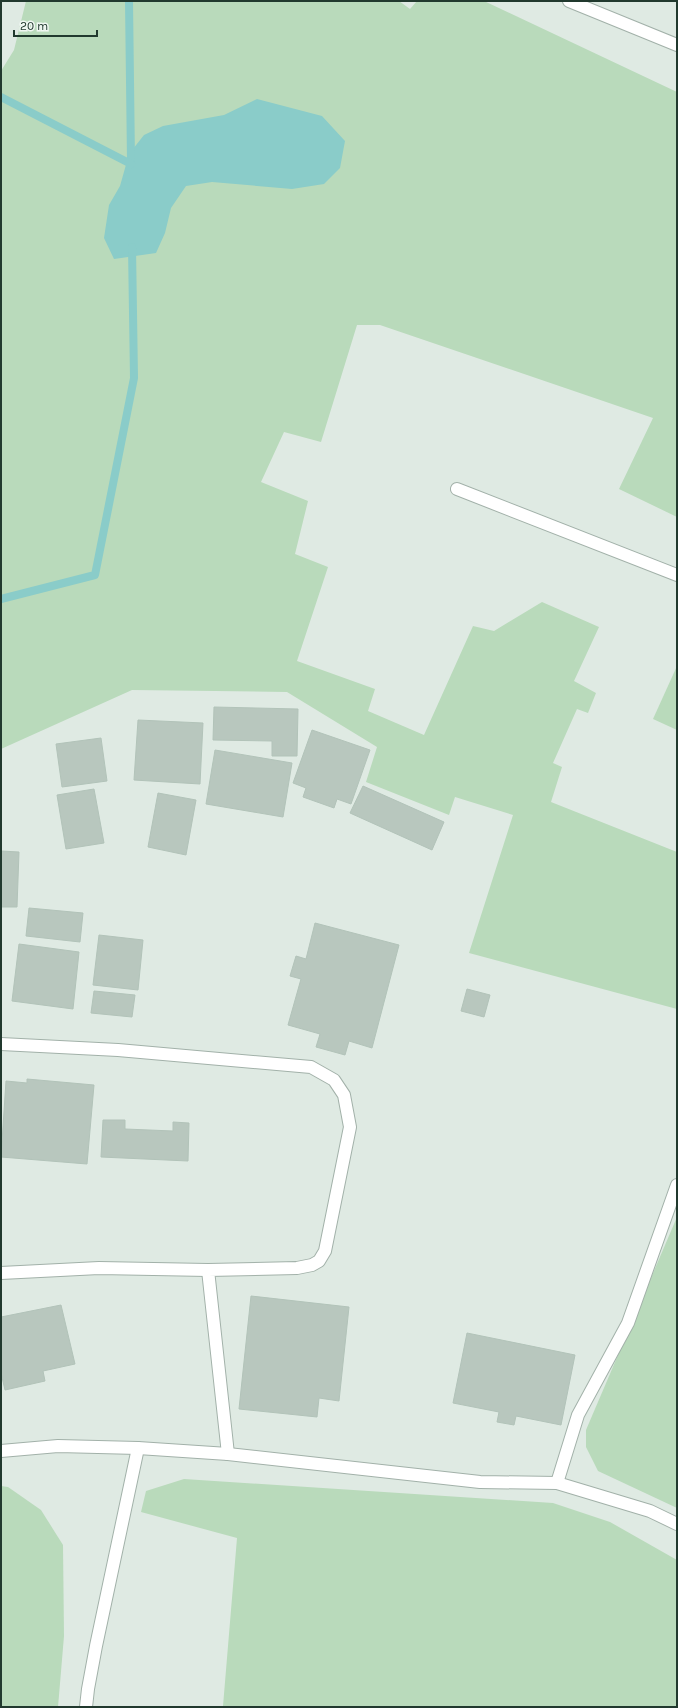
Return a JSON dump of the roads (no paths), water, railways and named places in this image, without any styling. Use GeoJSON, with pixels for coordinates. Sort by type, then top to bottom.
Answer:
{"type":"FeatureCollection","features":[{"type":"Feature","properties":{"kind":"street"},"geometry":{"type":"LineString","coordinates":[[569,1],[677,45]]}},
{"type":"Feature","properties":{"kind":"street"},"geometry":{"type":"LineString","coordinates":[[457,489],[677,575]]}},
{"type":"Feature","properties":{"kind":"street"},"geometry":{"type":"LineString","coordinates":[[1,1044],[118,1050],[311,1067],[334,1080],[344,1095],[350,1127],[325,1251],[319,1261],[312,1265],[297,1268],[208,1270],[99,1268],[1,1272]]}},
{"type":"Feature","properties":{"kind":"street"},"geometry":{"type":"LineString","coordinates":[[557,1483],[578,1415],[628,1323],[677,1185]]}},
{"type":"Feature","properties":{"kind":"street"},"geometry":{"type":"LineString","coordinates":[[208,1270],[228,1454]]}},
{"type":"Feature","properties":{"kind":"street"},"geometry":{"type":"LineString","coordinates":[[1,1451],[58,1446],[138,1448],[228,1454],[473,1481],[557,1483],[650,1511],[677,1524]]}},
{"type":"Feature","properties":{"kind":"street"},"geometry":{"type":"LineString","coordinates":[[86,1707],[96,1646],[138,1448]]}},
{"type":"Feature","properties":{"kind":"water"},"geometry":{"type":"Polygon","coordinates":[[[257,99],[322,116],[345,141],[340,168],[324,184],[292,189],[212,182],[186,186],[171,208],[165,233],[156,253],[114,259],[104,238],[109,205],[120,186],[129,154],[144,135],[163,126],[224,115],[257,99]]]}},
{"type":"Feature","properties":{"kind":"waterway"},"geometry":{"type":"LineString","coordinates":[[129,1],[131,161]]}},
{"type":"Feature","properties":{"kind":"waterway"},"geometry":{"type":"LineString","coordinates":[[1,97],[131,164]]}},
{"type":"Feature","properties":{"kind":"waterway"},"geometry":{"type":"LineString","coordinates":[[1,599],[95,575],[134,378],[132,247]]}}]}
